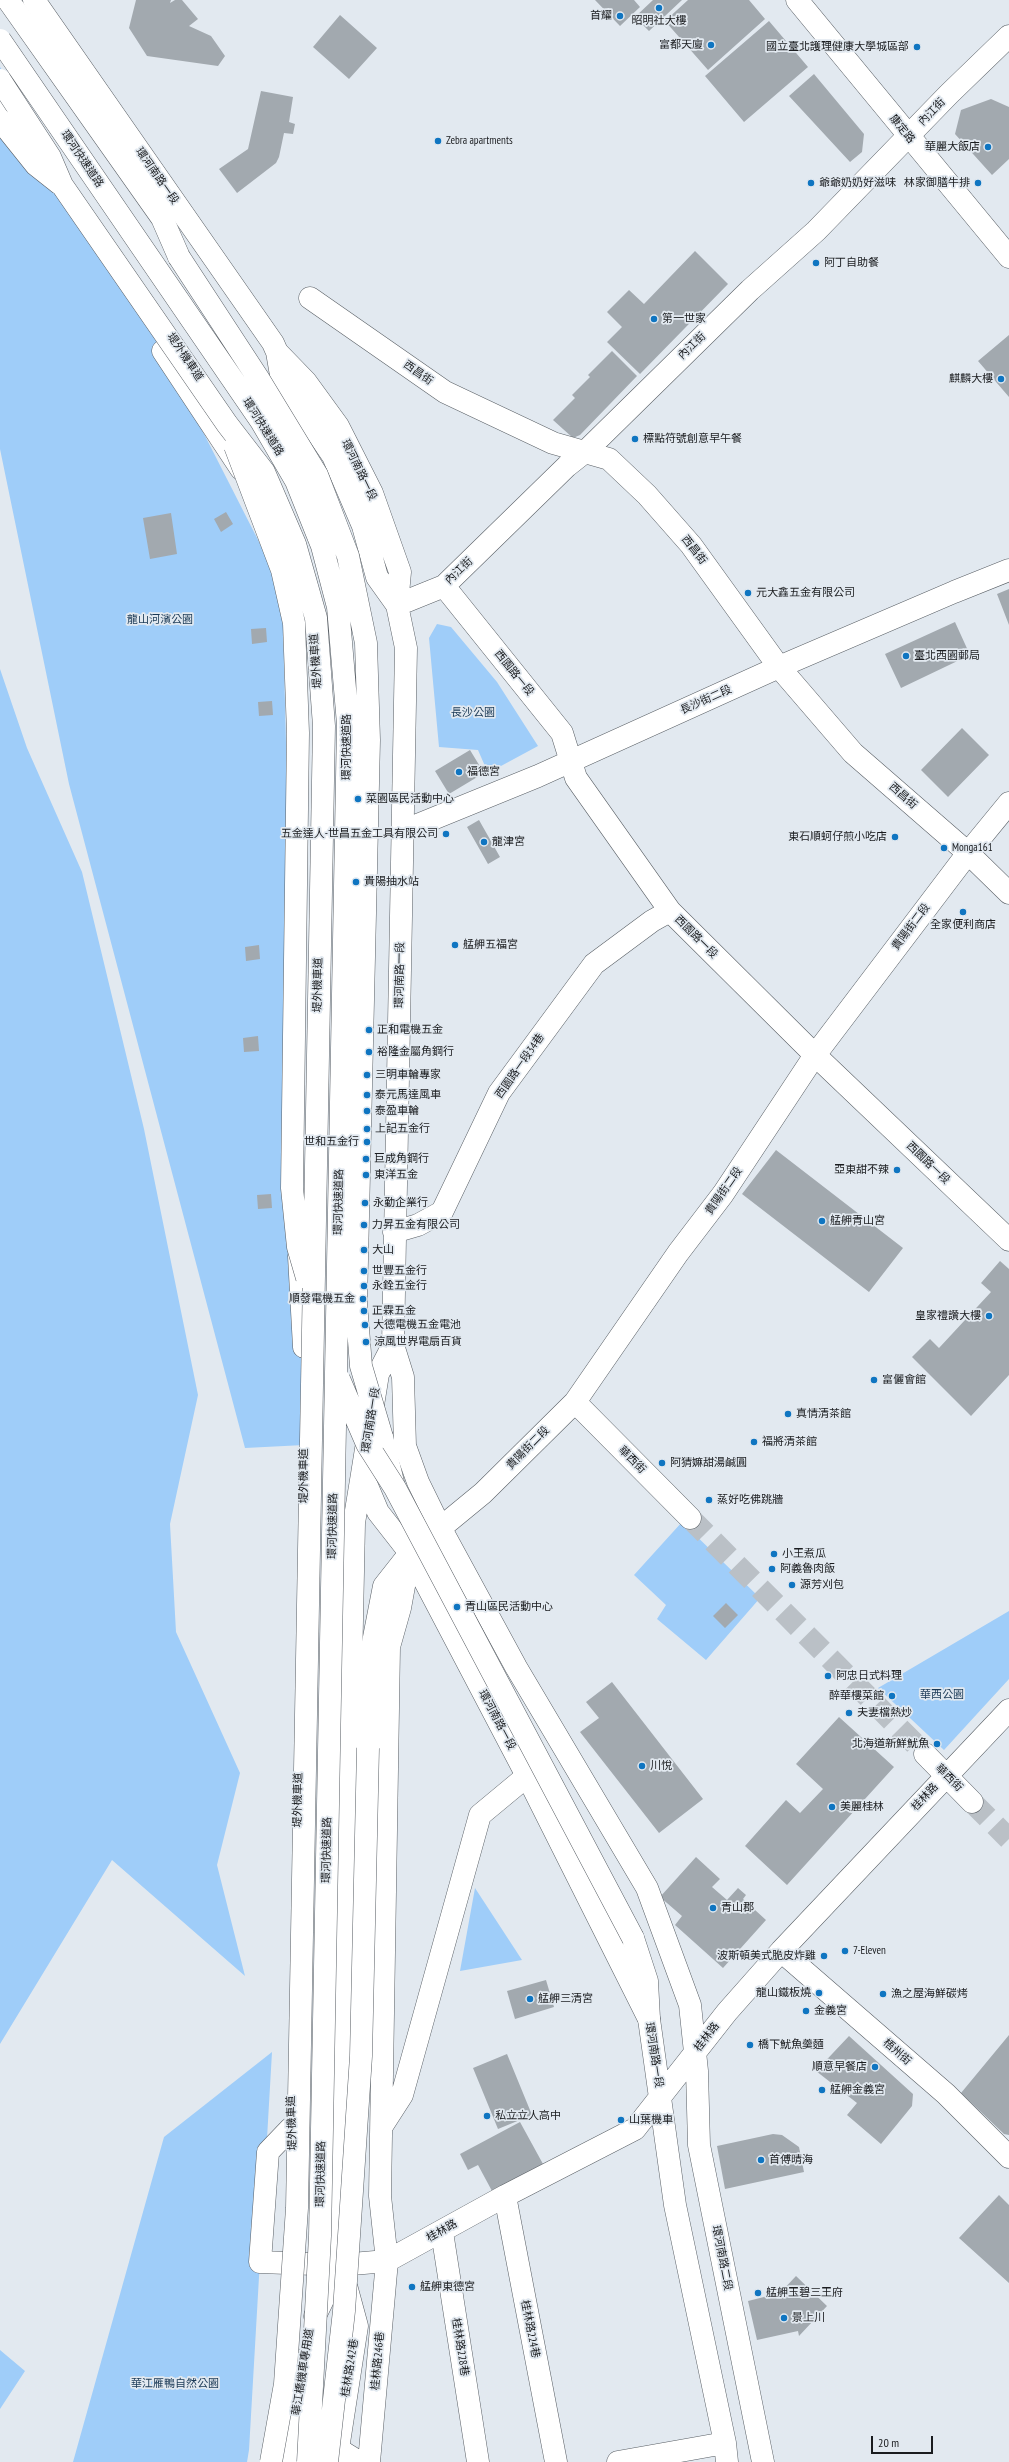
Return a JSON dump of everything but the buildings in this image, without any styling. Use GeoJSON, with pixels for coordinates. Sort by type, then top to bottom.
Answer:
{"type":"FeatureCollection","features":[{"type":"Feature","properties":{"kind":"main road"},"geometry":{"type":"LineString","coordinates":[[8,0],[162,218],[179,257]]}},
{"type":"Feature","properties":{"kind":"main road","name":"環河南路一段"},"geometry":{"type":"LineString","coordinates":[[34,0],[273,343],[277,352],[282,381],[333,456],[363,526],[377,577],[397,605],[406,648],[393,1345],[403,1376],[405,1446],[418,1482],[441,1529],[516,1667],[648,1888],[690,2004],[695,2052]]}},
{"type":"Feature","properties":{"kind":"main road","name":"康定路"},"geometry":{"type":"LineString","coordinates":[[796,0],[1009,257]]}},
{"type":"Feature","properties":{"kind":"main road"},"geometry":{"type":"LineString","coordinates":[[0,12],[73,118],[179,257],[258,378],[317,474],[348,556],[366,643],[369,740],[356,1303],[361,1366],[395,1488]]}},
{"type":"Feature","properties":{"kind":"main road","name":"內江街"},"geometry":{"type":"LineString","coordinates":[[397,605],[444,586],[567,466],[586,451],[750,290],[816,231],[908,136],[1009,36]]}},
{"type":"Feature","properties":{"kind":"main road","name":"環河快速道路"},"geometry":{"type":"LineString","coordinates":[[0,40],[261,421],[296,481],[322,546],[338,607],[348,724],[320,2228],[308,2462]]}},
{"type":"Feature","properties":{"kind":"main road","name":"堤外機車道"},"geometry":{"type":"LineString","coordinates":[[0,73],[46,151],[210,394],[266,482],[293,544],[313,618],[321,726],[319,954],[312,1267],[304,1335]]}},
{"type":"Feature","properties":{"kind":"main road","name":"環河快速道路"},"geometry":{"type":"LineString","coordinates":[[0,80],[50,157],[62,185],[227,424],[264,472],[295,544],[316,618],[324,726],[297,2208],[285,2384],[271,2462]]}},
{"type":"Feature","properties":{"kind":"main road","name":"堤外機車道"},"geometry":{"type":"LineString","coordinates":[[0,106],[251,485],[280,547],[296,612],[305,727],[298,1270],[304,1335],[303,1568],[290,2129],[294,2149],[286,2264]]}},
{"type":"Feature","properties":{"kind":"main road"},"geometry":{"type":"LineString","coordinates":[[0,120],[36,165],[62,185]]}},
{"type":"Feature","properties":{"kind":"main road","name":"西昌街"},"geometry":{"type":"LineString","coordinates":[[310,298],[445,392],[553,442],[609,459],[647,495],[691,545],[779,667],[853,752],[968,853],[1009,893]]}},
{"type":"Feature","properties":{"kind":"main road"},"geometry":{"type":"LineString","coordinates":[[227,424],[279,563],[294,623],[298,749],[292,1188],[298,1247],[335,1371],[367,1444],[395,1488],[633,1938],[647,1981],[649,2019]]}},
{"type":"Feature","properties":{"kind":"main road","name":"長沙街二段"},"geometry":{"type":"LineString","coordinates":[[403,831],[538,776],[779,667],[1009,570]]}},
{"type":"Feature","properties":{"kind":"main road","name":"西園路一段"},"geometry":{"type":"LineString","coordinates":[[444,586],[562,733],[572,760],[576,778],[670,911],[815,1055],[1009,1240]]}},
{"type":"Feature","properties":{"kind":"main road","name":"貴陽街二段"},"geometry":{"type":"LineString","coordinates":[[327,2462],[344,2311],[361,2056],[370,1658],[384,1586],[410,1553],[483,1493],[575,1402],[678,1252],[723,1194],[815,1055],[968,853],[1009,803]]}},
{"type":"Feature","properties":{"kind":"main road","name":"西園路一段34巷"},"geometry":{"type":"LineString","coordinates":[[394,1232],[418,1225],[442,1212],[499,1093],[594,964],[652,921],[670,911]]}},
{"type":"Feature","properties":{"kind":"main road","name":"環河南路一段"},"geometry":{"type":"LineString","coordinates":[[393,1345],[378,1374],[362,1474],[378,1512],[410,1553],[527,1776],[649,2019],[661,2097]]}},
{"type":"Feature","properties":{"kind":"main road","name":"華西街"},"geometry":{"type":"LineString","coordinates":[[575,1402],[690,1518]]}},
{"type":"Feature","properties":{"kind":"main road"},"geometry":{"type":"LineString","coordinates":[[340,2265],[338,2253],[354,1523],[362,1474]]}},
{"type":"Feature","properties":{"kind":"main road","name":"桂林路246巷"},"geometry":{"type":"LineString","coordinates":[[368,2462],[387,2261],[380,2196],[389,1647],[400,1608],[410,1553]]}},
{"type":"Feature","properties":{"kind":"main road","name":"桂林路"},"geometry":{"type":"LineString","coordinates":[[286,2264],[340,2265],[387,2261],[442,2232],[504,2196],[635,2129],[727,2012],[780,1951],[1009,1710]]}},
{"type":"Feature","properties":{"kind":"main road","name":"華西街"},"geometry":{"type":"LineString","coordinates":[[925,1754],[972,1802]]}},
{"type":"Feature","properties":{"kind":"main road"},"geometry":{"type":"LineString","coordinates":[[382,2126],[402,2095],[480,1815],[527,1776]]}},
{"type":"Feature","properties":{"kind":"main road","name":"梧州街"},"geometry":{"type":"LineString","coordinates":[[780,1951],[946,2094],[1009,2158]]}},
{"type":"Feature","properties":{"kind":"main road","name":"環河南路二段"},"geometry":{"type":"LineString","coordinates":[[695,2052],[699,2145],[763,2462]]}},
{"type":"Feature","properties":{"kind":"main road"},"geometry":{"type":"LineString","coordinates":[[618,2462],[726,2452],[674,2205],[666,2153],[661,2097]]}},
{"type":"Feature","properties":{"kind":"main road","name":"桂林路224巷"},"geometry":{"type":"LineString","coordinates":[[504,2196],[556,2462]]}},
{"type":"Feature","properties":{"kind":"main road","name":"桂林路228巷"},"geometry":{"type":"LineString","coordinates":[[442,2232],[478,2462]]}},
{"type":"Feature","properties":{"kind":"main road","name":"華江橋機車專用道"},"geometry":{"type":"LineString","coordinates":[[290,2462],[310,2324],[340,2265]]}},
{"type":"Feature","properties":{"kind":"main road","name":"桂林路242巷"},"geometry":{"type":"LineString","coordinates":[[340,2265],[357,2326],[338,2449],[359,2462]]}},
{"type":"Feature","properties":{"kind":"green space","name":"龍山河濱公園"},"geometry":{"type":"Polygon","coordinates":[[[0,67],[90,210],[282,587],[304,1445],[245,1448],[69,784],[0,449],[0,67]]]}},
{"type":"Feature","properties":{"kind":"green space","name":"長沙公園"},"geometry":{"type":"Polygon","coordinates":[[[437,624],[451,627],[497,682],[538,746],[488,773],[478,750],[439,747],[429,638],[437,624]]]}},
{"type":"Feature","properties":{"kind":"green space"},"geometry":{"type":"Polygon","coordinates":[[[0,669],[27,748],[82,872],[144,1129],[198,1395],[170,1524],[176,1632],[240,1773],[217,1865],[245,1976],[112,1860],[0,2044],[0,669]]]}},
{"type":"Feature","properties":{"kind":"green space"},"geometry":{"type":"Polygon","coordinates":[[[682,1522],[760,1598],[706,1660],[657,1619],[666,1605],[634,1575],[682,1522]]]}},
{"type":"Feature","properties":{"kind":"green space","name":"華西公園"},"geometry":{"type":"Polygon","coordinates":[[[1009,1611],[1009,1679],[944,1750],[878,1688],[1009,1611]]]}},
{"type":"Feature","properties":{"kind":"green space"},"geometry":{"type":"Polygon","coordinates":[[[475,1888],[522,1960],[460,1971],[475,1888]]]}},
{"type":"Feature","properties":{"kind":"green space","name":"華江雁鴨自然公園"},"geometry":{"type":"Polygon","coordinates":[[[272,2052],[249,2450],[247,2462],[73,2462],[164,2137],[272,2052]]]}},
{"type":"Feature","properties":{"kind":"green space"},"geometry":{"type":"Polygon","coordinates":[[[0,2350],[25,2371],[0,2409],[0,2350]]]}},
{"type":"Feature","properties":{"kind":"tunnel"},"geometry":{"type":"LineString","coordinates":[[690,1518],[925,1754]]}},
{"type":"Feature","properties":{"kind":"tunnel"},"geometry":{"type":"LineString","coordinates":[[972,1802],[1009,1839]]}},
{"type":"Feature","properties":{"kind":"place","name":"昭明社大樓"},"geometry":{"type":"Point","coordinates":[659,8]}},
{"type":"Feature","properties":{"kind":"place","name":"首耀"},"geometry":{"type":"Point","coordinates":[620,16]}},
{"type":"Feature","properties":{"kind":"place","name":"富都天廈"},"geometry":{"type":"Point","coordinates":[711,45]}},
{"type":"Feature","properties":{"kind":"place","name":"國立臺北護理健康大學城區部"},"geometry":{"type":"Point","coordinates":[917,47]}},
{"type":"Feature","properties":{"kind":"place","name":"Zebra apartments"},"geometry":{"type":"Point","coordinates":[438,141]}},
{"type":"Feature","properties":{"kind":"place","name":"華麗大飯店"},"geometry":{"type":"Point","coordinates":[988,147]}},
{"type":"Feature","properties":{"kind":"place","name":"爺爺奶奶好滋味"},"geometry":{"type":"Point","coordinates":[811,183]}},
{"type":"Feature","properties":{"kind":"place","name":"林家御膳牛排"},"geometry":{"type":"Point","coordinates":[978,183]}},
{"type":"Feature","properties":{"kind":"place","name":"阿丁自助餐"},"geometry":{"type":"Point","coordinates":[816,263]}},
{"type":"Feature","properties":{"kind":"place","name":"第一世家"},"geometry":{"type":"Point","coordinates":[654,319]}},
{"type":"Feature","properties":{"kind":"place","name":"麒麟大樓"},"geometry":{"type":"Point","coordinates":[1001,379]}},
{"type":"Feature","properties":{"kind":"place","name":"標點符號創意早午餐"},"geometry":{"type":"Point","coordinates":[635,439]}},
{"type":"Feature","properties":{"kind":"place","name":"元大鑫五金有限公司"},"geometry":{"type":"Point","coordinates":[748,593]}},
{"type":"Feature","properties":{"kind":"place","name":"臺北西園郵局"},"geometry":{"type":"Point","coordinates":[906,656]}},
{"type":"Feature","properties":{"kind":"place","name":"福德宮"},"geometry":{"type":"Point","coordinates":[459,772]}},
{"type":"Feature","properties":{"kind":"place","name":"菜園區民活動中心"},"geometry":{"type":"Point","coordinates":[358,799]}},
{"type":"Feature","properties":{"kind":"place","name":"五金達人-世昌五金工具有限公司"},"geometry":{"type":"Point","coordinates":[446,834]}},
{"type":"Feature","properties":{"kind":"place","name":"東石順蚵仔煎小吃店"},"geometry":{"type":"Point","coordinates":[895,837]}},
{"type":"Feature","properties":{"kind":"place","name":"龍津宮"},"geometry":{"type":"Point","coordinates":[484,842]}},
{"type":"Feature","properties":{"kind":"place","name":"Monga161"},"geometry":{"type":"Point","coordinates":[944,848]}},
{"type":"Feature","properties":{"kind":"place","name":"貴陽抽水站"},"geometry":{"type":"Point","coordinates":[356,882]}},
{"type":"Feature","properties":{"kind":"place","name":"全家便利商店"},"geometry":{"type":"Point","coordinates":[963,912]}},
{"type":"Feature","properties":{"kind":"place","name":"艋舺五福宮"},"geometry":{"type":"Point","coordinates":[455,945]}},
{"type":"Feature","properties":{"kind":"place","name":"正和電機五金"},"geometry":{"type":"Point","coordinates":[369,1030]}},
{"type":"Feature","properties":{"kind":"place","name":"裕隆金屬角鋼行"},"geometry":{"type":"Point","coordinates":[369,1052]}},
{"type":"Feature","properties":{"kind":"place","name":"三明車輪專家"},"geometry":{"type":"Point","coordinates":[367,1075]}},
{"type":"Feature","properties":{"kind":"place","name":"泰元馬達風車"},"geometry":{"type":"Point","coordinates":[367,1095]}},
{"type":"Feature","properties":{"kind":"place","name":"泰盈車輪"},"geometry":{"type":"Point","coordinates":[367,1111]}},
{"type":"Feature","properties":{"kind":"place","name":"上記五金行"},"geometry":{"type":"Point","coordinates":[367,1129]}},
{"type":"Feature","properties":{"kind":"place","name":"世和五金行"},"geometry":{"type":"Point","coordinates":[367,1142]}},
{"type":"Feature","properties":{"kind":"place","name":"巨成角鋼行"},"geometry":{"type":"Point","coordinates":[366,1159]}},
{"type":"Feature","properties":{"kind":"place","name":"亞東甜不辣"},"geometry":{"type":"Point","coordinates":[897,1170]}},
{"type":"Feature","properties":{"kind":"place","name":"東洋五金"},"geometry":{"type":"Point","coordinates":[366,1175]}},
{"type":"Feature","properties":{"kind":"place","name":"永勤企業行"},"geometry":{"type":"Point","coordinates":[365,1203]}},
{"type":"Feature","properties":{"kind":"place","name":"艋舺青山宮"},"geometry":{"type":"Point","coordinates":[822,1221]}},
{"type":"Feature","properties":{"kind":"place","name":"力昇五金有限公司"},"geometry":{"type":"Point","coordinates":[364,1225]}},
{"type":"Feature","properties":{"kind":"place","name":"大山"},"geometry":{"type":"Point","coordinates":[364,1250]}},
{"type":"Feature","properties":{"kind":"place","name":"世豐五金行"},"geometry":{"type":"Point","coordinates":[364,1271]}},
{"type":"Feature","properties":{"kind":"place","name":"永銓五金行"},"geometry":{"type":"Point","coordinates":[364,1286]}},
{"type":"Feature","properties":{"kind":"place","name":"順發電機五金"},"geometry":{"type":"Point","coordinates":[363,1299]}},
{"type":"Feature","properties":{"kind":"place","name":"正霖五金"},"geometry":{"type":"Point","coordinates":[364,1311]}},
{"type":"Feature","properties":{"kind":"place","name":"皇家禮讚大樓"},"geometry":{"type":"Point","coordinates":[989,1316]}},
{"type":"Feature","properties":{"kind":"place","name":"大德電機五金電池"},"geometry":{"type":"Point","coordinates":[365,1325]}},
{"type":"Feature","properties":{"kind":"place","name":"涼風世界電扇百貨"},"geometry":{"type":"Point","coordinates":[366,1342]}},
{"type":"Feature","properties":{"kind":"place","name":"富儷會館"},"geometry":{"type":"Point","coordinates":[874,1380]}},
{"type":"Feature","properties":{"kind":"place","name":"真情清茶館"},"geometry":{"type":"Point","coordinates":[788,1414]}},
{"type":"Feature","properties":{"kind":"place","name":"福將清茶館"},"geometry":{"type":"Point","coordinates":[754,1442]}},
{"type":"Feature","properties":{"kind":"place","name":"阿猜嫲甜湯鹹圓"},"geometry":{"type":"Point","coordinates":[662,1463]}},
{"type":"Feature","properties":{"kind":"place","name":"蒸好吃佛跳牆"},"geometry":{"type":"Point","coordinates":[709,1500]}},
{"type":"Feature","properties":{"kind":"place","name":"小王煮瓜"},"geometry":{"type":"Point","coordinates":[774,1554]}},
{"type":"Feature","properties":{"kind":"place","name":"阿義魯肉飯"},"geometry":{"type":"Point","coordinates":[772,1569]}},
{"type":"Feature","properties":{"kind":"place","name":"源芳刈包"},"geometry":{"type":"Point","coordinates":[792,1585]}},
{"type":"Feature","properties":{"kind":"place","name":"青山區民活動中心"},"geometry":{"type":"Point","coordinates":[457,1607]}},
{"type":"Feature","properties":{"kind":"place","name":"阿忠日式料理"},"geometry":{"type":"Point","coordinates":[828,1676]}},
{"type":"Feature","properties":{"kind":"place","name":"醉華樓菜館"},"geometry":{"type":"Point","coordinates":[892,1696]}},
{"type":"Feature","properties":{"kind":"place","name":"夫妻檔熱炒"},"geometry":{"type":"Point","coordinates":[849,1713]}},
{"type":"Feature","properties":{"kind":"place","name":"北海道新鮮魷魚"},"geometry":{"type":"Point","coordinates":[937,1744]}},
{"type":"Feature","properties":{"kind":"place","name":"川悅"},"geometry":{"type":"Point","coordinates":[642,1766]}},
{"type":"Feature","properties":{"kind":"place","name":"美麗桂林"},"geometry":{"type":"Point","coordinates":[832,1807]}},
{"type":"Feature","properties":{"kind":"place","name":"青山郡"},"geometry":{"type":"Point","coordinates":[713,1908]}},
{"type":"Feature","properties":{"kind":"place","name":"7-Eleven"},"geometry":{"type":"Point","coordinates":[845,1951]}},
{"type":"Feature","properties":{"kind":"place","name":"波斯頓美式脆皮炸雞"},"geometry":{"type":"Point","coordinates":[824,1956]}},
{"type":"Feature","properties":{"kind":"place","name":"龍山鐵板燒"},"geometry":{"type":"Point","coordinates":[819,1993]}},
{"type":"Feature","properties":{"kind":"place","name":"漁之屋海鮮碳烤"},"geometry":{"type":"Point","coordinates":[883,1994]}},
{"type":"Feature","properties":{"kind":"place","name":"艋舺三清宮"},"geometry":{"type":"Point","coordinates":[530,1999]}},
{"type":"Feature","properties":{"kind":"place","name":"金義宮"},"geometry":{"type":"Point","coordinates":[806,2011]}},
{"type":"Feature","properties":{"kind":"place","name":"橋下魷魚羹麵"},"geometry":{"type":"Point","coordinates":[750,2045]}},
{"type":"Feature","properties":{"kind":"place","name":"順意早餐店"},"geometry":{"type":"Point","coordinates":[875,2067]}},
{"type":"Feature","properties":{"kind":"place","name":"艋舺金義宮"},"geometry":{"type":"Point","coordinates":[822,2090]}},
{"type":"Feature","properties":{"kind":"place","name":"私立立人高中"},"geometry":{"type":"Point","coordinates":[487,2116]}},
{"type":"Feature","properties":{"kind":"place","name":"山葉機車"},"geometry":{"type":"Point","coordinates":[621,2120]}},
{"type":"Feature","properties":{"kind":"place","name":"首傅晴海"},"geometry":{"type":"Point","coordinates":[761,2160]}},
{"type":"Feature","properties":{"kind":"place","name":"艋舺東德宮"},"geometry":{"type":"Point","coordinates":[412,2287]}},
{"type":"Feature","properties":{"kind":"place","name":"艋舺玉碧三王府"},"geometry":{"type":"Point","coordinates":[758,2293]}},
{"type":"Feature","properties":{"kind":"place","name":"景上川"},"geometry":{"type":"Point","coordinates":[784,2318]}}]}
